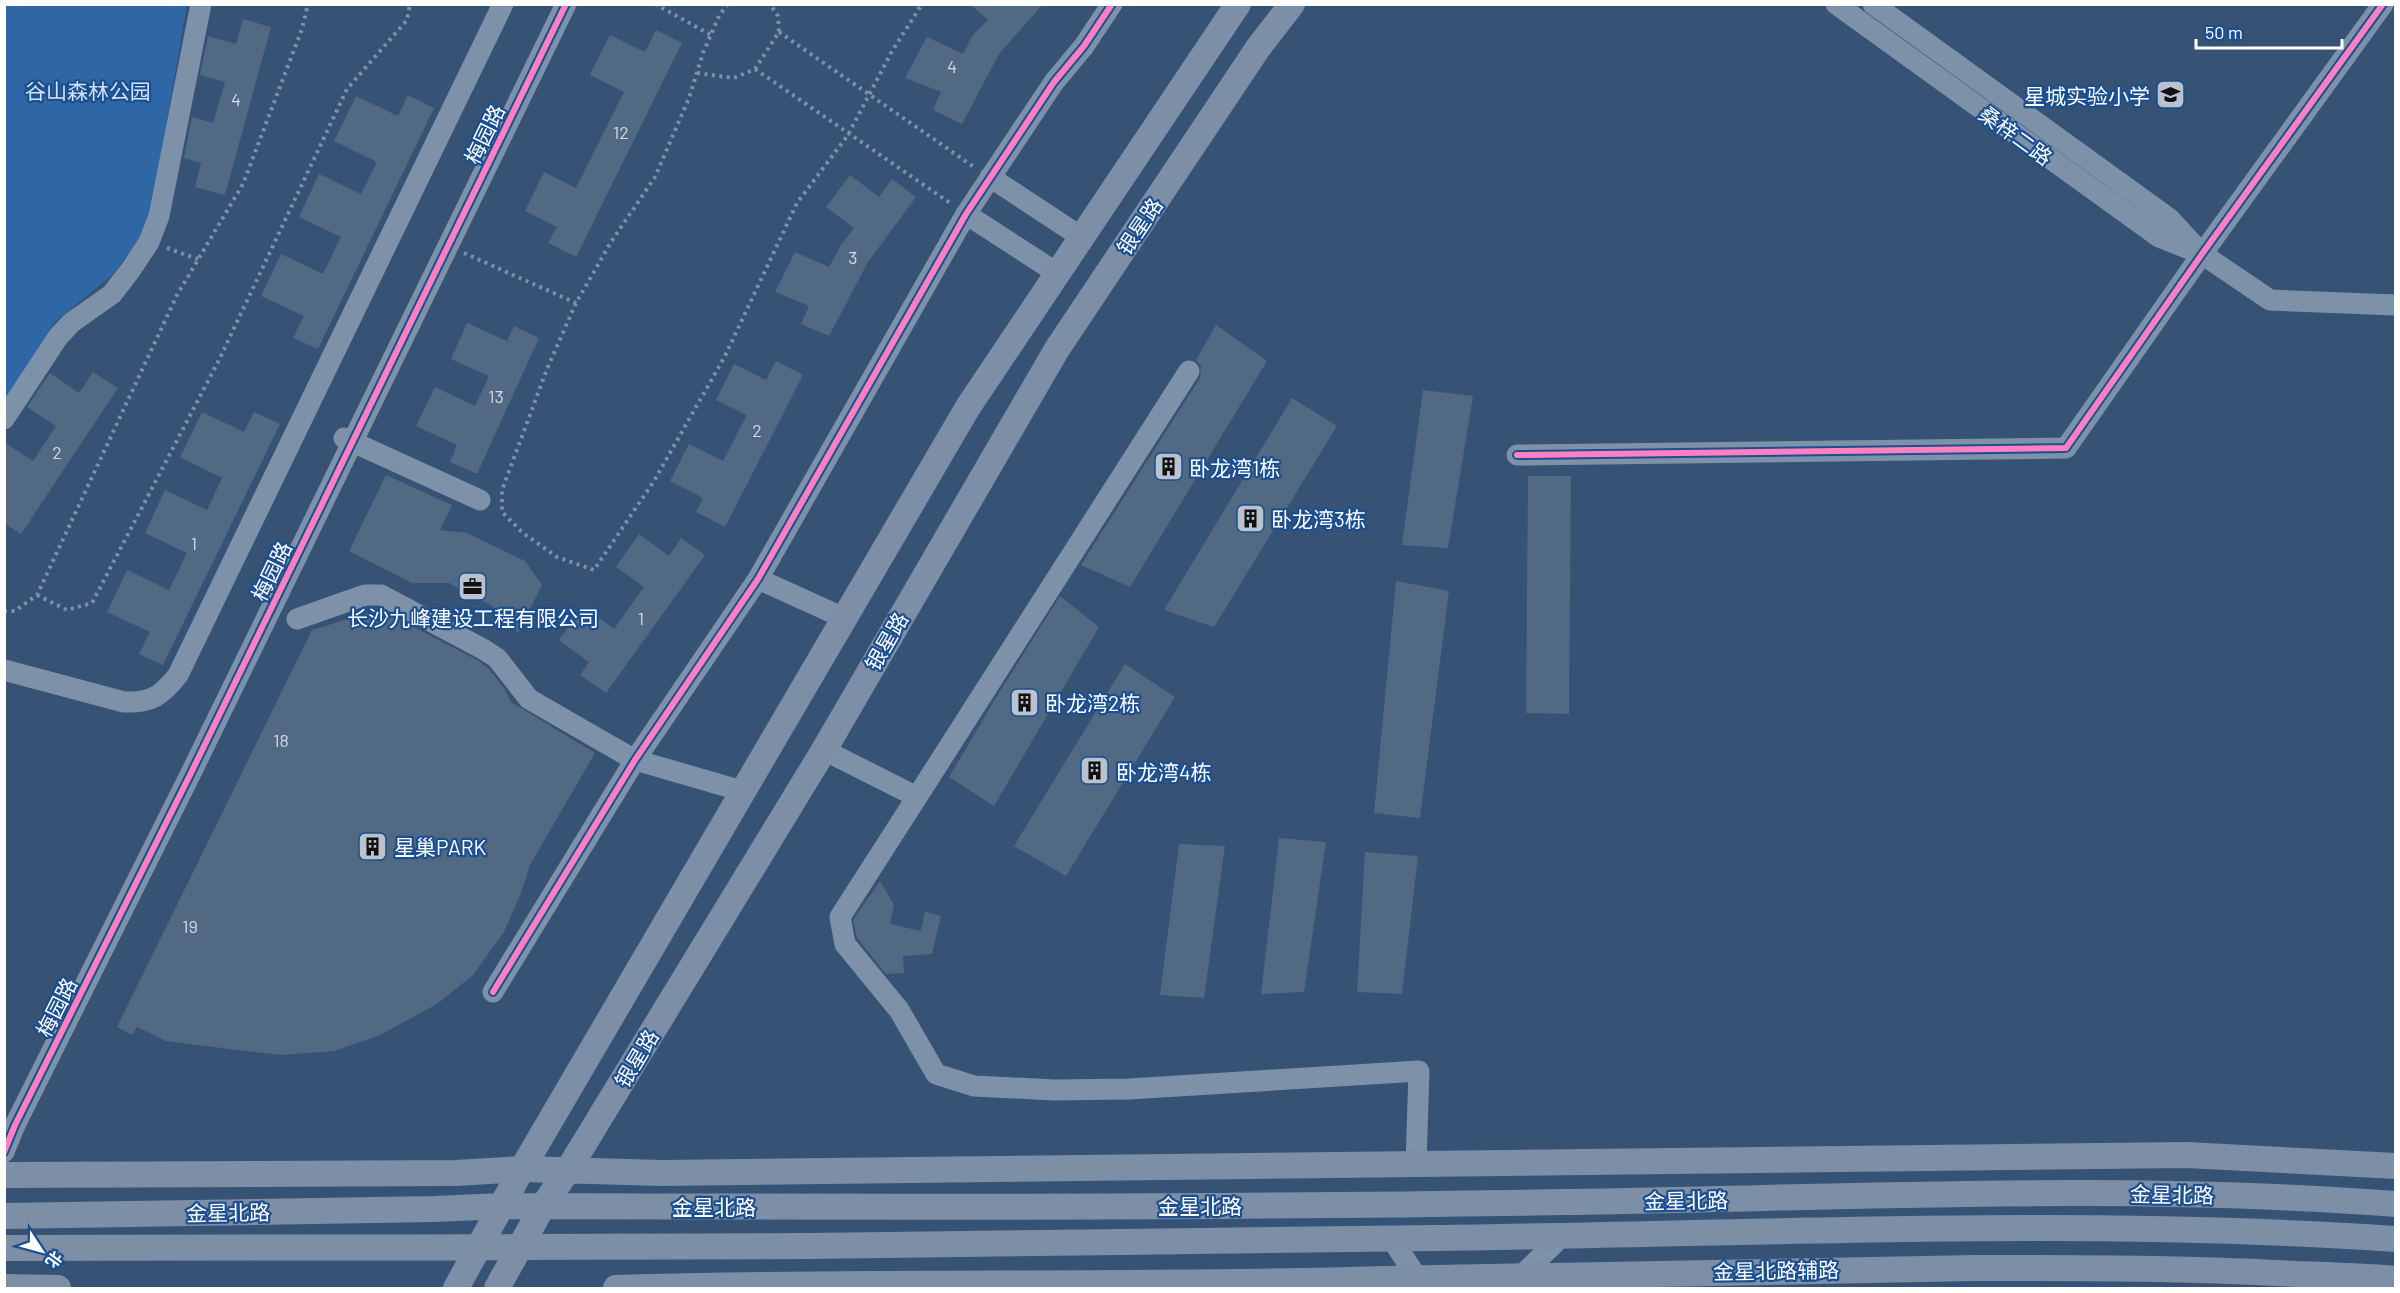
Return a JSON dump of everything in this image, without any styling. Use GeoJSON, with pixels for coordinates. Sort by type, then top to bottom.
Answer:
{"type":"FeatureCollection","features":[{"type":"Feature","properties":{"kind":"main road","name":"银星路"},"geometry":{"type":"LineString","coordinates":[[497,1288],[543,1206],[568,1170],[824,750],[1057,349],[1258,48],[1292,4]]}},
{"type":"Feature","properties":{"kind":"main road","name":"银星路"},"geometry":{"type":"LineString","coordinates":[[456,1288],[522,1169],[968,407],[1233,6]]}},
{"type":"Feature","properties":{"kind":"main road"},"geometry":{"type":"LineString","coordinates":[[13,1176],[456,1173],[522,1169],[662,1173],[2186,1155],[2396,1166]]}},
{"type":"Feature","properties":{"kind":"main road"},"geometry":{"type":"LineString","coordinates":[[142,1175],[216,1212]]}},
{"type":"Feature","properties":{"kind":"main road","name":"金星北路"},"geometry":{"type":"LineString","coordinates":[[4,1216],[502,1206],[1365,1205],[1960,1194],[2155,1193],[2298,1196],[2396,1204]]}},
{"type":"Feature","properties":{"kind":"main road","name":"金星北路"},"geometry":{"type":"LineString","coordinates":[[4,1248],[804,1246],[1562,1236],[1812,1230],[2166,1229],[2284,1231],[2396,1239]]}},
{"type":"Feature","properties":{"kind":"main road","name":"金星北路辅路"},"geometry":{"type":"LineString","coordinates":[[616,1288],[801,1285],[1421,1283],[1763,1270],[2201,1268],[2396,1279]]}},
{"type":"Feature","properties":{"kind":"main road"},"geometry":{"type":"LineString","coordinates":[[4,1287],[58,1288]]}},
{"type":"Feature","properties":{"kind":"street"},"geometry":{"type":"LineString","coordinates":[[4,419],[58,337],[71,323],[112,294],[149,242],[159,216],[201,4]]}},
{"type":"Feature","properties":{"kind":"street"},"geometry":{"type":"LineString","coordinates":[[4,670],[124,702],[141,703],[166,690],[178,675],[503,4]]}},
{"type":"Feature","properties":{"kind":"street","name":"梅园路"},"geometry":{"type":"LineString","coordinates":[[13,1176],[12,1168],[4,1154],[15,1125],[185,786],[555,4]]}},
{"type":"Feature","properties":{"kind":"street","name":"梅园路"},"geometry":{"type":"LineString","coordinates":[[4,1125],[448,246],[566,4]]}},
{"type":"Feature","properties":{"kind":"street"},"geometry":{"type":"LineString","coordinates":[[493,992],[635,760],[758,579],[966,214],[1054,82],[1084,46],[1112,4]]}},
{"type":"Feature","properties":{"kind":"street","name":"桑梓二路"},"geometry":{"type":"LineString","coordinates":[[1836,4],[2159,237],[2202,254],[2270,300],[2396,306]]}},
{"type":"Feature","properties":{"kind":"street","name":"桑梓二路"},"geometry":{"type":"LineString","coordinates":[[1873,4],[2170,219],[2202,254]]}},
{"type":"Feature","properties":{"kind":"street"},"geometry":{"type":"LineString","coordinates":[[1517,455],[2066,448],[2202,254],[2383,4]]}},
{"type":"Feature","properties":{"kind":"street"},"geometry":{"type":"LineString","coordinates":[[990,177],[1081,237]]}},
{"type":"Feature","properties":{"kind":"street"},"geometry":{"type":"LineString","coordinates":[[966,214],[1057,273]]}},
{"type":"Feature","properties":{"kind":"street"},"geometry":{"type":"LineString","coordinates":[[1190,371],[840,917],[845,944],[899,1010],[936,1074],[974,1086],[1055,1090],[1129,1089],[1419,1071],[1416,1164]]}},
{"type":"Feature","properties":{"kind":"street"},"geometry":{"type":"LineString","coordinates":[[349,440],[480,500]]}},
{"type":"Feature","properties":{"kind":"street"},"geometry":{"type":"LineString","coordinates":[[758,579],[844,618]]}},
{"type":"Feature","properties":{"kind":"street"},"geometry":{"type":"LineString","coordinates":[[297,619],[365,595],[381,595],[497,658],[518,688],[530,699],[635,760],[742,791]]}},
{"type":"Feature","properties":{"kind":"street"},"geometry":{"type":"LineString","coordinates":[[824,750],[917,796]]}},
{"type":"Feature","properties":{"kind":"street"},"geometry":{"type":"LineString","coordinates":[[1516,1281],[1562,1236]]}},
{"type":"Feature","properties":{"kind":"street"},"geometry":{"type":"LineString","coordinates":[[1391,1238],[1421,1283]]}},
{"type":"Feature","properties":{"kind":"path"},"geometry":{"type":"LineString","coordinates":[[4,611],[15,611],[37,595],[177,295],[243,184],[302,29],[308,4]]}},
{"type":"Feature","properties":{"kind":"path"},"geometry":{"type":"LineString","coordinates":[[37,595],[67,610],[92,603],[219,360],[347,88],[407,20],[410,4]]}},
{"type":"Feature","properties":{"kind":"path"},"geometry":{"type":"LineString","coordinates":[[655,4],[711,34]]}},
{"type":"Feature","properties":{"kind":"path"},"geometry":{"type":"LineString","coordinates":[[728,4],[718,16],[689,98],[655,177],[611,242],[576,303],[547,369],[502,490],[502,512],[523,533],[557,557],[594,570],[654,481],[725,356],[797,202],[848,135],[891,53],[922,4]]}},
{"type":"Feature","properties":{"kind":"path"},"geometry":{"type":"LineString","coordinates":[[697,73],[734,78],[755,69],[779,32],[778,16],[770,4]]}},
{"type":"Feature","properties":{"kind":"path"},"geometry":{"type":"LineString","coordinates":[[779,32],[990,177]]}},
{"type":"Feature","properties":{"kind":"path"},"geometry":{"type":"LineString","coordinates":[[755,69],[966,214]]}},
{"type":"Feature","properties":{"kind":"path"},"geometry":{"type":"LineString","coordinates":[[149,242],[198,259]]}},
{"type":"Feature","properties":{"kind":"path"},"geometry":{"type":"LineString","coordinates":[[448,246],[576,303]]}},
{"type":"Feature","properties":{"kind":"green space","name":"谷山森林公园"},"geometry":{"type":"Polygon","coordinates":[[[5,5],[187,5],[153,201],[139,241],[112,275],[54,323],[5,401],[5,5]]]}},
{"type":"Feature","properties":{"kind":"building"},"geometry":{"type":"Polygon","coordinates":[[[970,4],[1043,4],[999,54],[962,124],[933,110],[941,92],[905,78],[927,37],[963,54],[973,35],[988,20],[970,4]]]}},
{"type":"Feature","properties":{"kind":"building"},"geometry":{"type":"Polygon","coordinates":[[[243,19],[271,27],[225,195],[195,187],[201,163],[184,158],[192,117],[213,123],[225,82],[200,75],[208,36],[236,44],[243,19]]]}},
{"type":"Feature","properties":{"kind":"building"},"geometry":{"type":"Polygon","coordinates":[[[656,30],[682,43],[576,257],[548,243],[557,227],[525,211],[544,172],[576,188],[624,92],[590,75],[610,35],[645,52],[656,30]]]}},
{"type":"Feature","properties":{"kind":"building"},"geometry":{"type":"Polygon","coordinates":[[[408,95],[434,108],[318,349],[293,338],[304,316],[261,296],[281,254],[323,274],[341,237],[299,217],[319,174],[361,194],[377,162],[334,141],[356,96],[398,116],[408,95]]]}},
{"type":"Feature","properties":{"kind":"building"},"geometry":{"type":"Polygon","coordinates":[[[850,175],[879,197],[892,179],[916,197],[868,262],[829,336],[801,324],[809,306],[775,292],[795,252],[829,267],[854,228],[826,207],[850,175]]]}},
{"type":"Feature","properties":{"kind":"building"},"geometry":{"type":"Polygon","coordinates":[[[467,323],[507,341],[514,326],[539,338],[477,474],[450,462],[457,445],[416,426],[435,387],[475,406],[489,376],[451,359],[467,323]]]}},
{"type":"Feature","properties":{"kind":"building","name":"卧龙湾1栋"},"geometry":{"type":"Polygon","coordinates":[[[1216,325],[1267,361],[1130,587],[1081,565],[1200,378],[1201,366],[1196,360],[1216,325]]]}},
{"type":"Feature","properties":{"kind":"building"},"geometry":{"type":"Polygon","coordinates":[[[776,361],[803,375],[725,527],[696,512],[703,498],[670,481],[689,444],[723,461],[747,415],[716,400],[734,364],[766,380],[776,361]]]}},
{"type":"Feature","properties":{"kind":"building"},"geometry":{"type":"Polygon","coordinates":[[[93,372],[118,388],[21,534],[4,523],[4,442],[33,461],[56,426],[27,407],[50,373],[79,393],[93,372]]]}},
{"type":"Feature","properties":{"kind":"building"},"geometry":{"type":"Polygon","coordinates":[[[1423,390],[1473,396],[1448,548],[1402,545],[1423,390]]]}},
{"type":"Feature","properties":{"kind":"building","name":"卧龙湾3栋"},"geometry":{"type":"Polygon","coordinates":[[[1292,398],[1337,426],[1214,627],[1164,610],[1292,398]]]}},
{"type":"Feature","properties":{"kind":"building"},"geometry":{"type":"Polygon","coordinates":[[[202,412],[244,432],[254,412],[280,424],[163,665],[139,654],[150,632],[107,612],[127,570],[169,590],[187,553],[145,533],[165,490],[207,510],[222,478],[180,457],[202,412]]]}},
{"type":"Feature","properties":{"kind":"building"},"geometry":{"type":"Polygon","coordinates":[[[386,475],[452,505],[440,530],[467,533],[525,561],[542,585],[518,633],[492,606],[449,583],[412,583],[349,551],[386,475]]]}},
{"type":"Feature","properties":{"kind":"building"},"geometry":{"type":"Polygon","coordinates":[[[1528,476],[1571,476],[1569,714],[1526,713],[1528,476]]]}},
{"type":"Feature","properties":{"kind":"building"},"geometry":{"type":"Polygon","coordinates":[[[639,534],[669,556],[681,538],[705,555],[606,693],[580,675],[589,662],[559,640],[583,606],[614,629],[644,587],[616,567],[639,534]]]}},
{"type":"Feature","properties":{"kind":"building"},"geometry":{"type":"Polygon","coordinates":[[[1396,581],[1449,591],[1420,818],[1374,813],[1396,581]]]}},
{"type":"Feature","properties":{"kind":"building","name":"卧龙湾2栋"},"geometry":{"type":"Polygon","coordinates":[[[1060,596],[1099,627],[994,806],[949,777],[1060,596]]]}},
{"type":"Feature","properties":{"kind":"building","name":"星巢PARK"},"geometry":{"type":"Polygon","coordinates":[[[374,611],[383,611],[477,660],[488,668],[504,688],[511,702],[595,753],[530,865],[504,932],[473,975],[437,1004],[378,1036],[334,1051],[282,1055],[166,1041],[137,1027],[132,1035],[117,1027],[312,630],[374,611]]]}},
{"type":"Feature","properties":{"kind":"building","name":"卧龙湾4栋"},"geometry":{"type":"Polygon","coordinates":[[[1125,664],[1175,697],[1066,876],[1014,846],[1125,664]]]}},
{"type":"Feature","properties":{"kind":"building"},"geometry":{"type":"Polygon","coordinates":[[[1279,838],[1326,842],[1304,992],[1261,994],[1279,838]]]}},
{"type":"Feature","properties":{"kind":"building"},"geometry":{"type":"Polygon","coordinates":[[[1179,844],[1225,846],[1204,998],[1160,995],[1179,844]]]}},
{"type":"Feature","properties":{"kind":"building"},"geometry":{"type":"Polygon","coordinates":[[[1365,852],[1418,856],[1402,994],[1357,992],[1365,852]]]}},
{"type":"Feature","properties":{"kind":"building"},"geometry":{"type":"Polygon","coordinates":[[[880,881],[894,905],[890,924],[921,931],[925,912],[941,916],[932,954],[903,956],[904,973],[886,974],[857,938],[853,920],[880,881]]]}},
{"type":"Feature","properties":{"kind":"cycle path"},"geometry":{"type":"LineString","coordinates":[[4,1152],[15,1125],[190,775],[566,4]]}},
{"type":"Feature","properties":{"kind":"cycle path"},"geometry":{"type":"LineString","coordinates":[[493,992],[635,760],[758,579],[966,214],[1054,82],[1084,46],[1112,4]]}},
{"type":"Feature","properties":{"kind":"cycle path"},"geometry":{"type":"LineString","coordinates":[[1517,455],[2066,448],[2202,254],[2383,4]]}},
{"type":"Feature","properties":{"kind":"place","name":"星城实验小学"},"geometry":{"type":"Point","coordinates":[2171,95]}},
{"type":"Feature","properties":{"kind":"place","name":"卧龙湾1栋"},"geometry":{"type":"Point","coordinates":[1168,467]}},
{"type":"Feature","properties":{"kind":"place","name":"卧龙湾3栋"},"geometry":{"type":"Point","coordinates":[1250,518]}},
{"type":"Feature","properties":{"kind":"place","name":"长沙九峰建设工程有限公司"},"geometry":{"type":"Point","coordinates":[473,586]}},
{"type":"Feature","properties":{"kind":"place","name":"卧龙湾2栋"},"geometry":{"type":"Point","coordinates":[1024,702]}},
{"type":"Feature","properties":{"kind":"place","name":"卧龙湾4栋"},"geometry":{"type":"Point","coordinates":[1095,771]}},
{"type":"Feature","properties":{"kind":"place","name":"星巢PARK"},"geometry":{"type":"Point","coordinates":[373,846]}}]}
